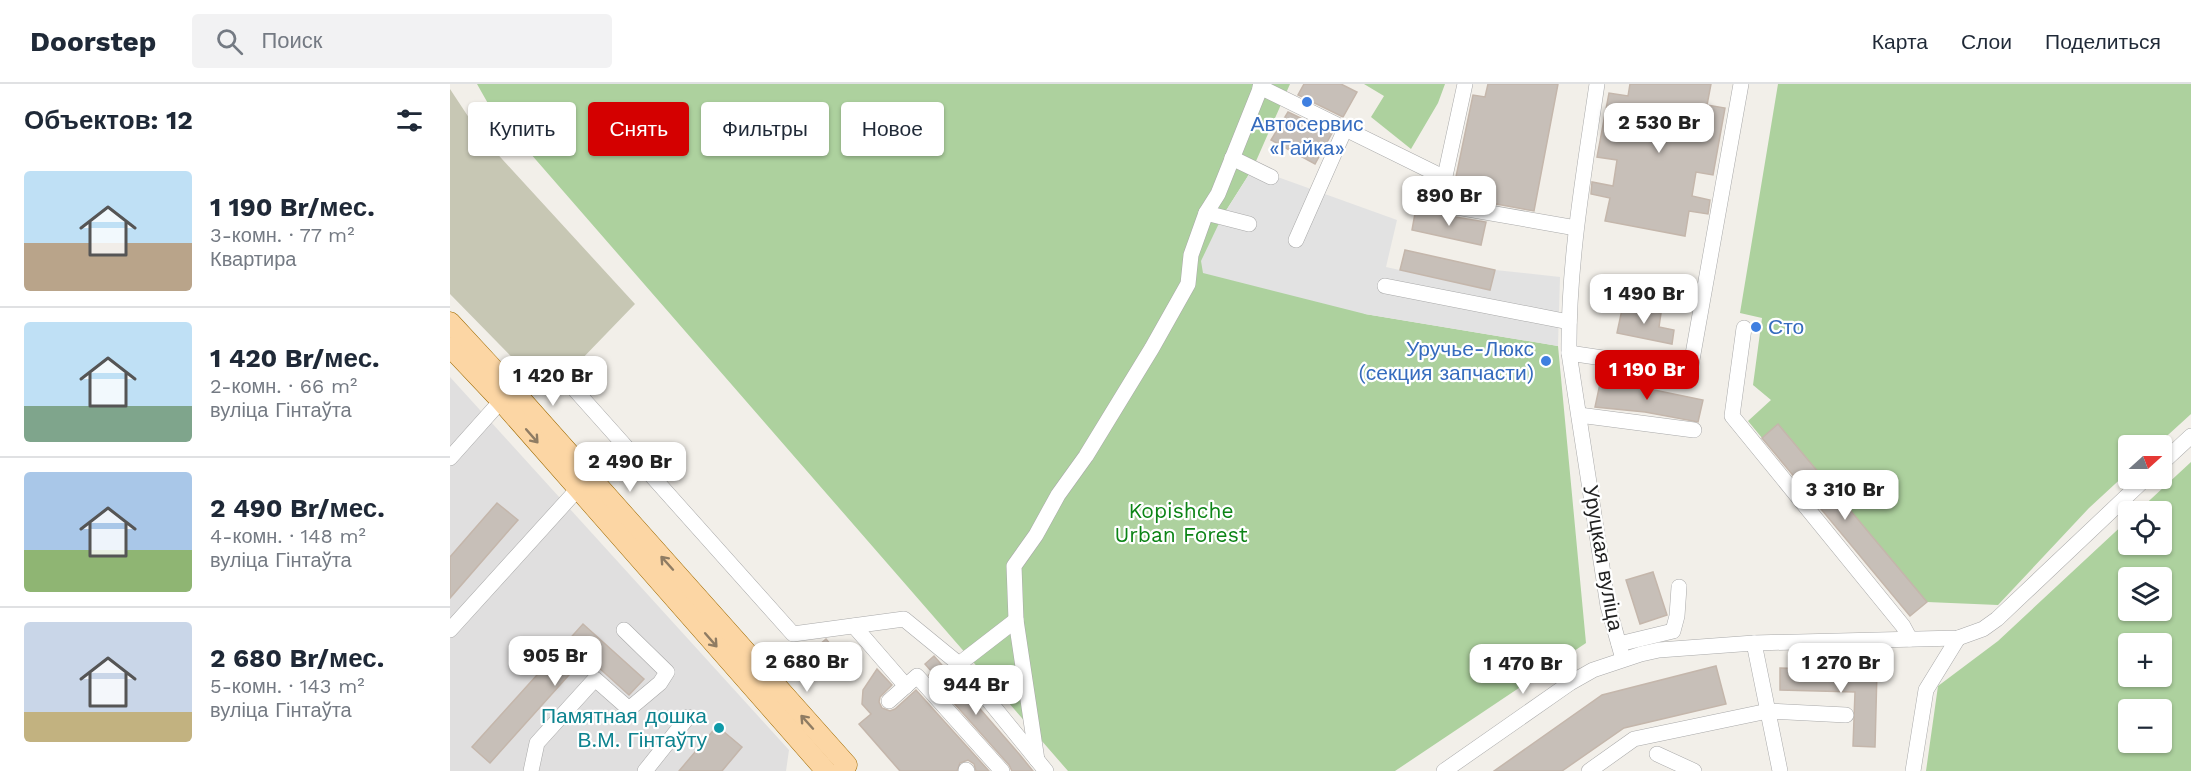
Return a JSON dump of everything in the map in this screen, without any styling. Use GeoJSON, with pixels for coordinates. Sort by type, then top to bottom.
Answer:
{"type":"FeatureCollection","features":[{"type":"Feature","properties":{"kind":"main road"},"geometry":{"type":"LineString","coordinates":[[450,322],[507,395],[584,482],[846,769]]}},
{"type":"Feature","properties":{"kind":"main road"},"geometry":{"type":"LineString","coordinates":[[450,347],[507,395]]}},
{"type":"Feature","properties":{"kind":"main road"},"geometry":{"type":"LineString","coordinates":[[584,482],[826,771]]}},
{"type":"Feature","properties":{"kind":"street"},"geometry":{"type":"LineString","coordinates":[[1465,84],[1439,204],[1576,228]]}},
{"type":"Feature","properties":{"kind":"street","name":"Уруцкая вуліца"},"geometry":{"type":"LineString","coordinates":[[1444,771],[1570,683],[1593,670],[1623,659],[1608,606],[1569,353],[1576,228],[1597,84]]}},
{"type":"Feature","properties":{"kind":"street"},"geometry":{"type":"LineString","coordinates":[[1569,353],[1690,371],[1741,84]]}},
{"type":"Feature","properties":{"kind":"street"},"geometry":{"type":"LineString","coordinates":[[1042,765],[1016,620],[1014,566],[1036,535],[1058,495],[1086,456],[1188,284],[1191,255],[1206,213],[1218,194],[1261,86],[1445,178]]}},
{"type":"Feature","properties":{"kind":"street"},"geometry":{"type":"LineString","coordinates":[[1296,240],[1345,129]]}},
{"type":"Feature","properties":{"kind":"street"},"geometry":{"type":"LineString","coordinates":[[1232,158],[1271,177]]}},
{"type":"Feature","properties":{"kind":"street"},"geometry":{"type":"LineString","coordinates":[[1206,213],[1249,224]]}},
{"type":"Feature","properties":{"kind":"street"},"geometry":{"type":"LineString","coordinates":[[1385,286],[1569,322]]}},
{"type":"Feature","properties":{"kind":"street"},"geometry":{"type":"LineString","coordinates":[[1744,328],[1732,416],[1903,626],[1910,639]]}},
{"type":"Feature","properties":{"kind":"street"},"geometry":{"type":"LineString","coordinates":[[568,382],[793,633],[904,620],[959,664],[1042,765]]}},
{"type":"Feature","properties":{"kind":"street"},"geometry":{"type":"LineString","coordinates":[[450,458],[507,395]]}},
{"type":"Feature","properties":{"kind":"street"},"geometry":{"type":"LineString","coordinates":[[1579,415],[1694,430]]}},
{"type":"Feature","properties":{"kind":"street"},"geometry":{"type":"LineString","coordinates":[[2172,454],[2191,436]]}},
{"type":"Feature","properties":{"kind":"street"},"geometry":{"type":"LineString","coordinates":[[450,630],[584,482]]}},
{"type":"Feature","properties":{"kind":"street"},"geometry":{"type":"LineString","coordinates":[[1623,659],[1659,650],[1754,643],[1958,638],[1983,629],[1997,619],[2134,489]]}},
{"type":"Feature","properties":{"kind":"street"},"geometry":{"type":"LineString","coordinates":[[1619,644],[1673,631],[1677,616],[1678,587]]}},
{"type":"Feature","properties":{"kind":"street"},"geometry":{"type":"LineString","coordinates":[[959,664],[1016,620]]}},
{"type":"Feature","properties":{"kind":"street"},"geometry":{"type":"LineString","coordinates":[[854,626],[906,686]]}},
{"type":"Feature","properties":{"kind":"street"},"geometry":{"type":"LineString","coordinates":[[531,771],[537,742],[595,679],[629,709],[660,683],[667,672],[624,630]]}},
{"type":"Feature","properties":{"kind":"street"},"geometry":{"type":"LineString","coordinates":[[1912,771],[1926,690],[1958,638]]}},
{"type":"Feature","properties":{"kind":"street"},"geometry":{"type":"LineString","coordinates":[[1754,643],[1780,771]]}},
{"type":"Feature","properties":{"kind":"street"},"geometry":{"type":"LineString","coordinates":[[889,701],[917,676],[1002,771]]}},
{"type":"Feature","properties":{"kind":"street"},"geometry":{"type":"LineString","coordinates":[[1589,771],[1634,739],[1768,711],[1846,715]]}},
{"type":"Feature","properties":{"kind":"street"},"geometry":{"type":"LineString","coordinates":[[645,771],[688,717]]}},
{"type":"Feature","properties":{"kind":"street"},"geometry":{"type":"LineString","coordinates":[[1657,754],[1694,771]]}},
{"type":"Feature","properties":{"kind":"shaded area"},"geometry":{"type":"Polygon","coordinates":[[[450,89],[468,116],[468,156],[499,156],[635,304],[548,394],[450,294],[450,89]]]}},
{"type":"Feature","properties":{"kind":"shaded area"},"geometry":{"type":"Polygon","coordinates":[[[1253,168],[1397,220],[1386,267],[1490,290],[1495,270],[1560,277],[1558,346],[1365,314],[1203,273],[1201,261],[1222,217],[1253,168]]]}},
{"type":"Feature","properties":{"kind":"shaded area"},"geometry":{"type":"Polygon","coordinates":[[[450,377],[789,750],[786,771],[450,771],[450,377]]]}},
{"type":"Feature","properties":{"kind":"green space","name":"Kopishche Urban Forest"},"geometry":{"type":"Polygon","coordinates":[[[477,84],[1290,84],[1253,168],[1222,217],[1365,314],[1558,346],[1586,643],[1395,771],[1068,771],[533,156],[576,156],[576,102],[487,102],[477,84]]]}},
{"type":"Feature","properties":{"kind":"green space"},"geometry":{"type":"Polygon","coordinates":[[[1364,84],[1445,84],[1438,103],[1411,149],[1371,117],[1384,96],[1364,84]]]}},
{"type":"Feature","properties":{"kind":"green space"},"geometry":{"type":"Polygon","coordinates":[[[1778,84],[2191,84],[2191,414],[2168,435],[2118,435],[2118,481],[2089,508],[1998,605],[1927,602],[1779,425],[1762,438],[1748,421],[1771,400],[1753,385],[1762,318],[1740,313],[1778,84]]]}},
{"type":"Feature","properties":{"kind":"green space"},"geometry":{"type":"Polygon","coordinates":[[[2191,462],[2191,771],[1926,771],[1938,686],[1998,641],[2118,529],[2118,555],[2172,555],[2172,501],[2149,501],[2162,489],[2172,489],[2172,480],[2191,462]]]}},
{"type":"Feature","properties":{"kind":"building"},"geometry":{"type":"Polygon","coordinates":[[[1304,84],[1341,84],[1357,92],[1343,117],[1298,95],[1304,84]]]}},
{"type":"Feature","properties":{"kind":"building"},"geometry":{"type":"Polygon","coordinates":[[[1488,84],[1558,84],[1534,211],[1452,196],[1473,95],[1485,97],[1488,84]]]}},
{"type":"Feature","properties":{"kind":"building"},"geometry":{"type":"Polygon","coordinates":[[[1630,84],[1711,84],[1707,105],[1725,108],[1713,175],[1696,172],[1692,196],[1710,200],[1708,214],[1689,211],[1685,236],[1605,221],[1610,198],[1591,194],[1592,182],[1613,186],[1617,160],[1597,157],[1609,93],[1628,96],[1630,84]]]}},
{"type":"Feature","properties":{"kind":"building"},"geometry":{"type":"Polygon","coordinates":[[[1288,112],[1332,133],[1315,164],[1271,140],[1288,112]]]}},
{"type":"Feature","properties":{"kind":"building"},"geometry":{"type":"Polygon","coordinates":[[[1416,208],[1486,222],[1481,245],[1412,230],[1416,208]]]}},
{"type":"Feature","properties":{"kind":"building"},"geometry":{"type":"Polygon","coordinates":[[[1405,250],[1495,270],[1490,290],[1400,270],[1405,250]]]}},
{"type":"Feature","properties":{"kind":"building"},"geometry":{"type":"Polygon","coordinates":[[[1623,305],[1661,313],[1659,327],[1674,330],[1672,344],[1617,333],[1623,305]]]}},
{"type":"Feature","properties":{"kind":"building"},"geometry":{"type":"Polygon","coordinates":[[[1601,379],[1703,400],[1698,422],[1645,412],[1595,407],[1601,379]]]}},
{"type":"Feature","properties":{"kind":"building"},"geometry":{"type":"Polygon","coordinates":[[[1778,424],[1927,602],[1910,616],[1762,438],[1778,424]]]}},
{"type":"Feature","properties":{"kind":"building"},"geometry":{"type":"Polygon","coordinates":[[[497,503],[518,520],[450,598],[450,557],[497,503]]]}},
{"type":"Feature","properties":{"kind":"building"},"geometry":{"type":"Polygon","coordinates":[[[1653,572],[1667,615],[1640,624],[1626,580],[1653,572]]]}},
{"type":"Feature","properties":{"kind":"building"},"geometry":{"type":"Polygon","coordinates":[[[583,624],[644,679],[629,695],[586,656],[490,763],[472,747],[583,624]]]}},
{"type":"Feature","properties":{"kind":"building"},"geometry":{"type":"Polygon","coordinates":[[[826,639],[846,663],[827,680],[806,656],[826,639]]]}},
{"type":"Feature","properties":{"kind":"building"},"geometry":{"type":"Polygon","coordinates":[[[934,656],[1033,771],[1012,771],[929,675],[932,672],[925,664],[934,656]]]}},
{"type":"Feature","properties":{"kind":"building"},"geometry":{"type":"Polygon","coordinates":[[[1716,666],[1726,704],[1624,728],[1562,771],[1494,771],[1602,695],[1716,666]]]}},
{"type":"Feature","properties":{"kind":"building"},"geometry":{"type":"Polygon","coordinates":[[[1780,668],[1877,671],[1875,747],[1853,746],[1855,692],[1780,690],[1780,668]]]}},
{"type":"Feature","properties":{"kind":"building"},"geometry":{"type":"Polygon","coordinates":[[[877,669],[892,685],[880,697],[879,702],[882,708],[890,711],[895,709],[916,690],[989,771],[976,771],[974,764],[968,760],[960,763],[957,771],[900,771],[859,724],[871,714],[862,704],[863,690],[877,669]]]}},
{"type":"Feature","properties":{"kind":"building"},"geometry":{"type":"Polygon","coordinates":[[[717,726],[742,747],[722,771],[679,771],[717,726]]]}},
{"type":"Feature","properties":{"kind":"place","name":"Автосервис «Гайка»"},"geometry":{"type":"Point","coordinates":[1307,102]}},
{"type":"Feature","properties":{"kind":"place","name":"Сто"},"geometry":{"type":"Point","coordinates":[1756,327]}},
{"type":"Feature","properties":{"kind":"place","name":"Уручье-Люкс (секция запчасти)"},"geometry":{"type":"Point","coordinates":[1546,361]}},
{"type":"Feature","properties":{"kind":"place","name":"Памятная дошка В.М. Гінтаўту"},"geometry":{"type":"Point","coordinates":[719,728]}}]}
